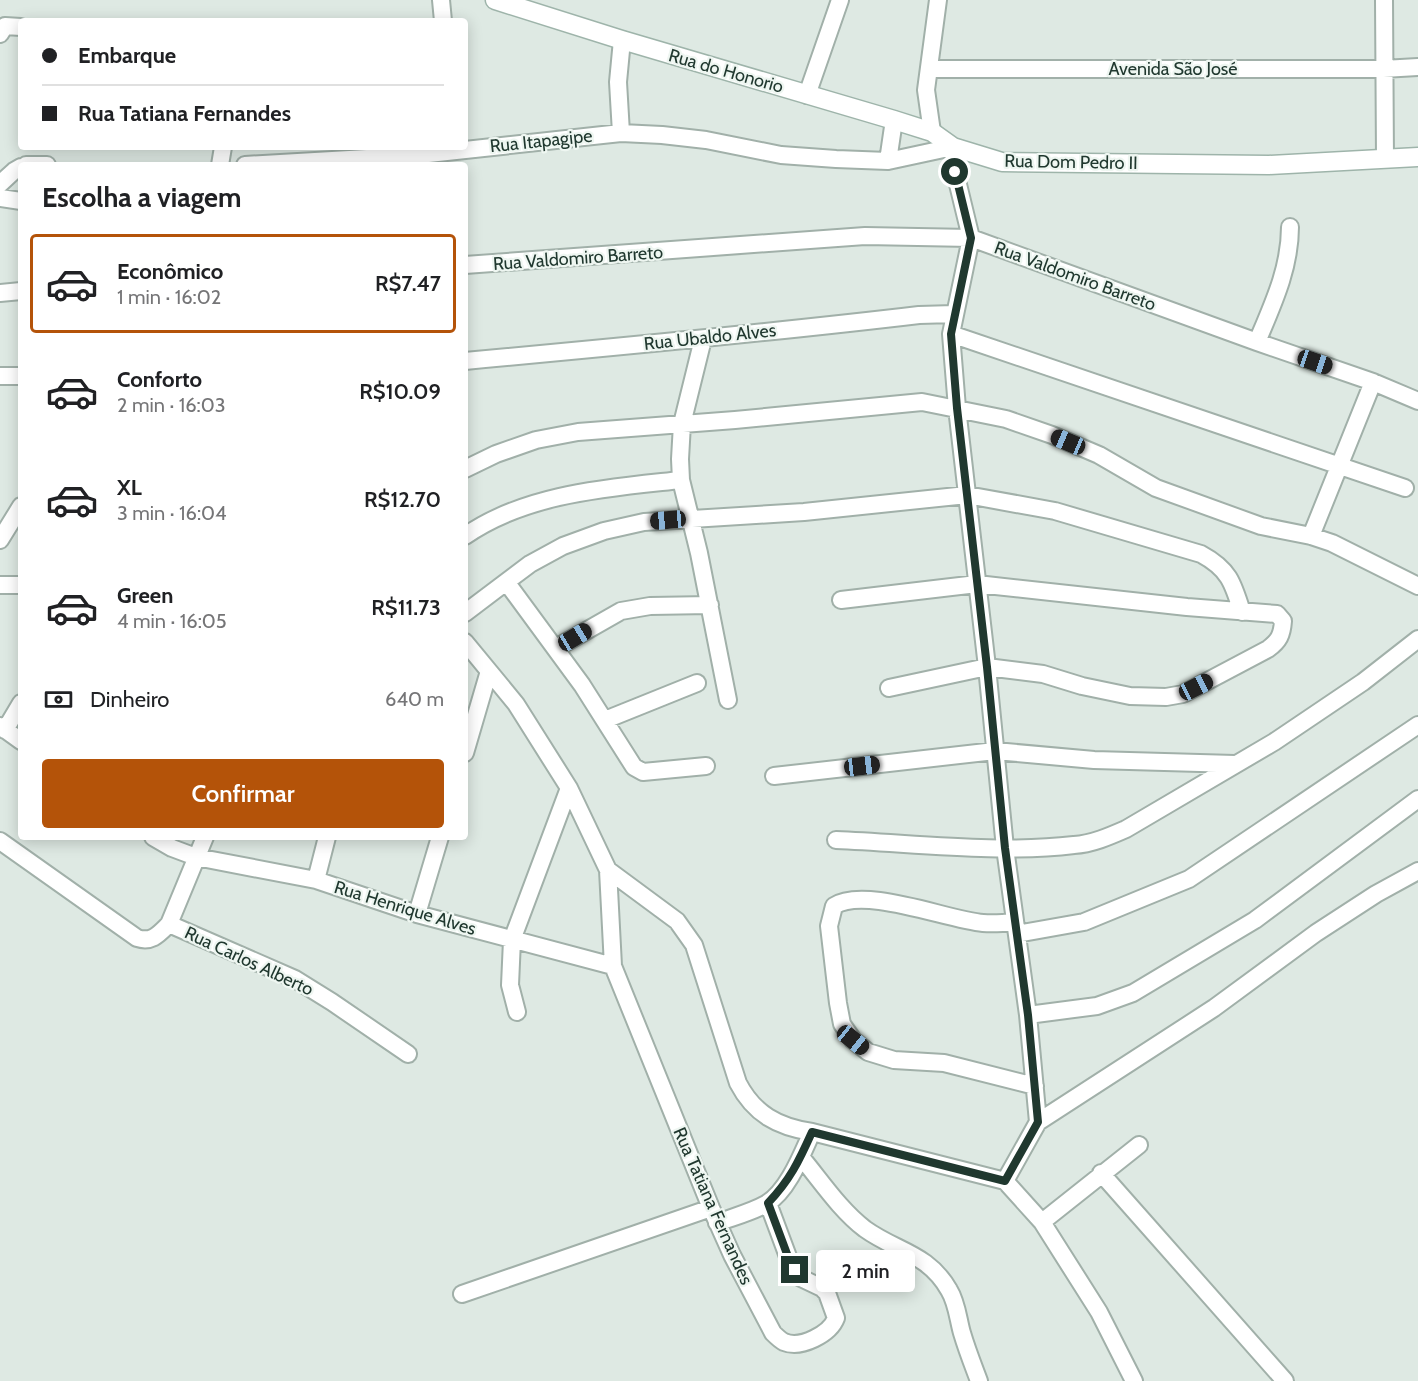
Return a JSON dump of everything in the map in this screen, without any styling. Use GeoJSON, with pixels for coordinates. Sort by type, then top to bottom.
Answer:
{"type":"FeatureCollection","features":[{"type":"Feature","properties":{"kind":"street"},"geometry":{"type":"LineString","coordinates":[[441,0],[443,18]]}},
{"type":"Feature","properties":{"kind":"street","name":"Rua do Honorio"},"geometry":{"type":"LineString","coordinates":[[495,0],[932,132],[953,147]]}},
{"type":"Feature","properties":{"kind":"street"},"geometry":{"type":"LineString","coordinates":[[807,94],[840,0]]}},
{"type":"Feature","properties":{"kind":"street"},"geometry":{"type":"LineString","coordinates":[[932,132],[926,90],[938,0]]}},
{"type":"Feature","properties":{"kind":"street"},"geometry":{"type":"LineString","coordinates":[[1384,0],[1385,159]]}},
{"type":"Feature","properties":{"kind":"street"},"geometry":{"type":"LineString","coordinates":[[0,34],[5,26],[18,27]]}},
{"type":"Feature","properties":{"kind":"street"},"geometry":{"type":"LineString","coordinates":[[621,133],[618,82],[622,40]]}},
{"type":"Feature","properties":{"kind":"street","name":"Avenida São José"},"geometry":{"type":"LineString","coordinates":[[929,69],[1383,69],[1418,67]]}},
{"type":"Feature","properties":{"kind":"street"},"geometry":{"type":"LineString","coordinates":[[888,161],[894,120]]}},
{"type":"Feature","properties":{"kind":"street","name":"Rua Itapagipe"},"geometry":{"type":"LineString","coordinates":[[468,148],[621,133]]}},
{"type":"Feature","properties":{"kind":"street","name":"Rua Dom Pedro II"},"geometry":{"type":"LineString","coordinates":[[621,133],[706,140],[781,155],[888,161],[953,147],[1002,162],[1269,165],[1418,157]]}},
{"type":"Feature","properties":{"kind":"street"},"geometry":{"type":"LineString","coordinates":[[953,147],[955,172],[971,238],[951,334],[957,408],[1005,848],[1028,1015],[1038,1122]]}},
{"type":"Feature","properties":{"kind":"street","name":"Rua Itapagipe"},"geometry":{"type":"LineString","coordinates":[[297,162],[419,155],[452,150]]}},
{"type":"Feature","properties":{"kind":"street"},"geometry":{"type":"LineString","coordinates":[[0,184],[18,169]]}},
{"type":"Feature","properties":{"kind":"street"},"geometry":{"type":"LineString","coordinates":[[0,198],[18,201]]}},
{"type":"Feature","properties":{"kind":"street"},"geometry":{"type":"LineString","coordinates":[[1257,342],[1284,276],[1290,245],[1290,226]]}},
{"type":"Feature","properties":{"kind":"street","name":"Rua Valdomiro Barreto"},"geometry":{"type":"LineString","coordinates":[[468,266],[865,236],[971,238],[1373,382],[1418,401]]}},
{"type":"Feature","properties":{"kind":"street"},"geometry":{"type":"LineString","coordinates":[[0,293],[18,291]]}},
{"type":"Feature","properties":{"kind":"street","name":"Rua Ubaldo Alves"},"geometry":{"type":"LineString","coordinates":[[468,361],[703,339],[919,315],[954,314]]}},
{"type":"Feature","properties":{"kind":"street"},"geometry":{"type":"LineString","coordinates":[[951,334],[1405,488]]}},
{"type":"Feature","properties":{"kind":"street"},"geometry":{"type":"LineString","coordinates":[[703,339],[682,424],[681,480],[710,605],[728,700]]}},
{"type":"Feature","properties":{"kind":"street"},"geometry":{"type":"LineString","coordinates":[[0,376],[18,376]]}},
{"type":"Feature","properties":{"kind":"street"},"geometry":{"type":"LineString","coordinates":[[1311,536],[1373,382]]}},
{"type":"Feature","properties":{"kind":"street"},"geometry":{"type":"LineString","coordinates":[[468,468],[496,454],[536,440],[578,432],[922,402],[1006,418],[1052,435],[1099,455],[1156,488],[1260,526],[1311,536],[1332,543],[1418,586]]}},
{"type":"Feature","properties":{"kind":"street"},"geometry":{"type":"LineString","coordinates":[[468,534],[485,524],[560,496],[594,489],[681,480]]}},
{"type":"Feature","properties":{"kind":"street"},"geometry":{"type":"LineString","coordinates":[[468,612],[530,564],[563,546],[644,522],[804,512],[967,495],[1055,511],[1201,554],[1225,570],[1232,582],[1242,612]]}},
{"type":"Feature","properties":{"kind":"street"},"geometry":{"type":"LineString","coordinates":[[0,540],[18,511]]}},
{"type":"Feature","properties":{"kind":"street"},"geometry":{"type":"LineString","coordinates":[[507,583],[556,648],[605,720],[630,762],[643,772],[706,766]]}},
{"type":"Feature","properties":{"kind":"street"},"geometry":{"type":"LineString","coordinates":[[841,600],[977,584],[1277,614],[1284,621],[1282,634],[1268,649],[1183,694],[1166,697],[1130,696],[1043,675],[987,667],[889,688]]}},
{"type":"Feature","properties":{"kind":"street"},"geometry":{"type":"LineString","coordinates":[[0,585],[18,585]]}},
{"type":"Feature","properties":{"kind":"street"},"geometry":{"type":"LineString","coordinates":[[556,648],[621,611],[650,606],[710,605]]}},
{"type":"Feature","properties":{"kind":"street"},"geometry":{"type":"LineString","coordinates":[[836,840],[1005,848],[1075,845],[1105,838],[1126,830],[1274,742],[1363,682],[1418,639]]}},
{"type":"Feature","properties":{"kind":"street"},"geometry":{"type":"LineString","coordinates":[[468,646],[516,704],[569,788],[608,870],[677,921],[694,945],[738,1083],[746,1099],[762,1113],[789,1128],[1005,1181],[1042,1222],[1099,1312],[1134,1381]]}},
{"type":"Feature","properties":{"kind":"street"},"geometry":{"type":"LineString","coordinates":[[468,743],[489,671]]}},
{"type":"Feature","properties":{"kind":"street"},"geometry":{"type":"LineString","coordinates":[[605,720],[697,683]]}},
{"type":"Feature","properties":{"kind":"street"},"geometry":{"type":"LineString","coordinates":[[18,707],[3,728],[18,739]]}},
{"type":"Feature","properties":{"kind":"street"},"geometry":{"type":"LineString","coordinates":[[1035,1086],[944,1064],[894,1060],[868,1052],[853,1040],[842,1024],[829,926],[834,906],[848,900],[875,900],[1016,928],[1084,922],[1189,879],[1418,725]]}},
{"type":"Feature","properties":{"kind":"street"},"geometry":{"type":"LineString","coordinates":[[774,776],[995,751],[1094,760],[1235,764]]}},
{"type":"Feature","properties":{"kind":"street"},"geometry":{"type":"LineString","coordinates":[[517,1012],[510,985],[512,940],[569,788]]}},
{"type":"Feature","properties":{"kind":"street"},"geometry":{"type":"LineString","coordinates":[[1028,1015],[1097,1006],[1134,993],[1255,920],[1418,799]]}},
{"type":"Feature","properties":{"kind":"street","name":"Rua Henrique Alves"},"geometry":{"type":"LineString","coordinates":[[158,840],[196,857],[316,880],[417,914],[613,966]]}},
{"type":"Feature","properties":{"kind":"street"},"geometry":{"type":"LineString","coordinates":[[169,924],[204,840]]}},
{"type":"Feature","properties":{"kind":"street"},"geometry":{"type":"LineString","coordinates":[[316,880],[326,840]]}},
{"type":"Feature","properties":{"kind":"street"},"geometry":{"type":"LineString","coordinates":[[417,914],[439,840]]}},
{"type":"Feature","properties":{"kind":"street","name":"Rua Carlos Alberto"},"geometry":{"type":"LineString","coordinates":[[0,841],[138,938],[148,940],[155,937],[169,924],[295,979],[408,1054]]}},
{"type":"Feature","properties":{"kind":"street","name":"Rua Tatiana Fernandes"},"geometry":{"type":"LineString","coordinates":[[608,870],[613,966],[732,1255],[772,1333],[784,1342],[795,1344],[823,1335],[833,1326],[836,1318],[827,1293],[798,1275],[790,1262],[768,1203]]}},
{"type":"Feature","properties":{"kind":"street"},"geometry":{"type":"LineString","coordinates":[[1005,1181],[1038,1122],[1214,1008],[1316,933],[1376,894],[1418,871]]}},
{"type":"Feature","properties":{"kind":"street"},"geometry":{"type":"LineString","coordinates":[[462,1294],[714,1215],[768,1203],[785,1185],[801,1158],[812,1132]]}},
{"type":"Feature","properties":{"kind":"street"},"geometry":{"type":"LineString","coordinates":[[1042,1222],[1139,1145]]}},
{"type":"Feature","properties":{"kind":"street"},"geometry":{"type":"LineString","coordinates":[[801,1158],[864,1228],[890,1244],[921,1258],[941,1278],[950,1291],[979,1381]]}},
{"type":"Feature","properties":{"kind":"street"},"geometry":{"type":"LineString","coordinates":[[1101,1173],[1285,1381]]}},
{"type":"Feature","properties":{"kind":"route"},"geometry":{"type":"LineString","coordinates":[[795,1270],[768,1203],[785,1185],[812,1132],[1005,1181],[1038,1122],[1028,1015],[1005,848],[957,408],[951,334],[971,238],[955,172]]}}]}
